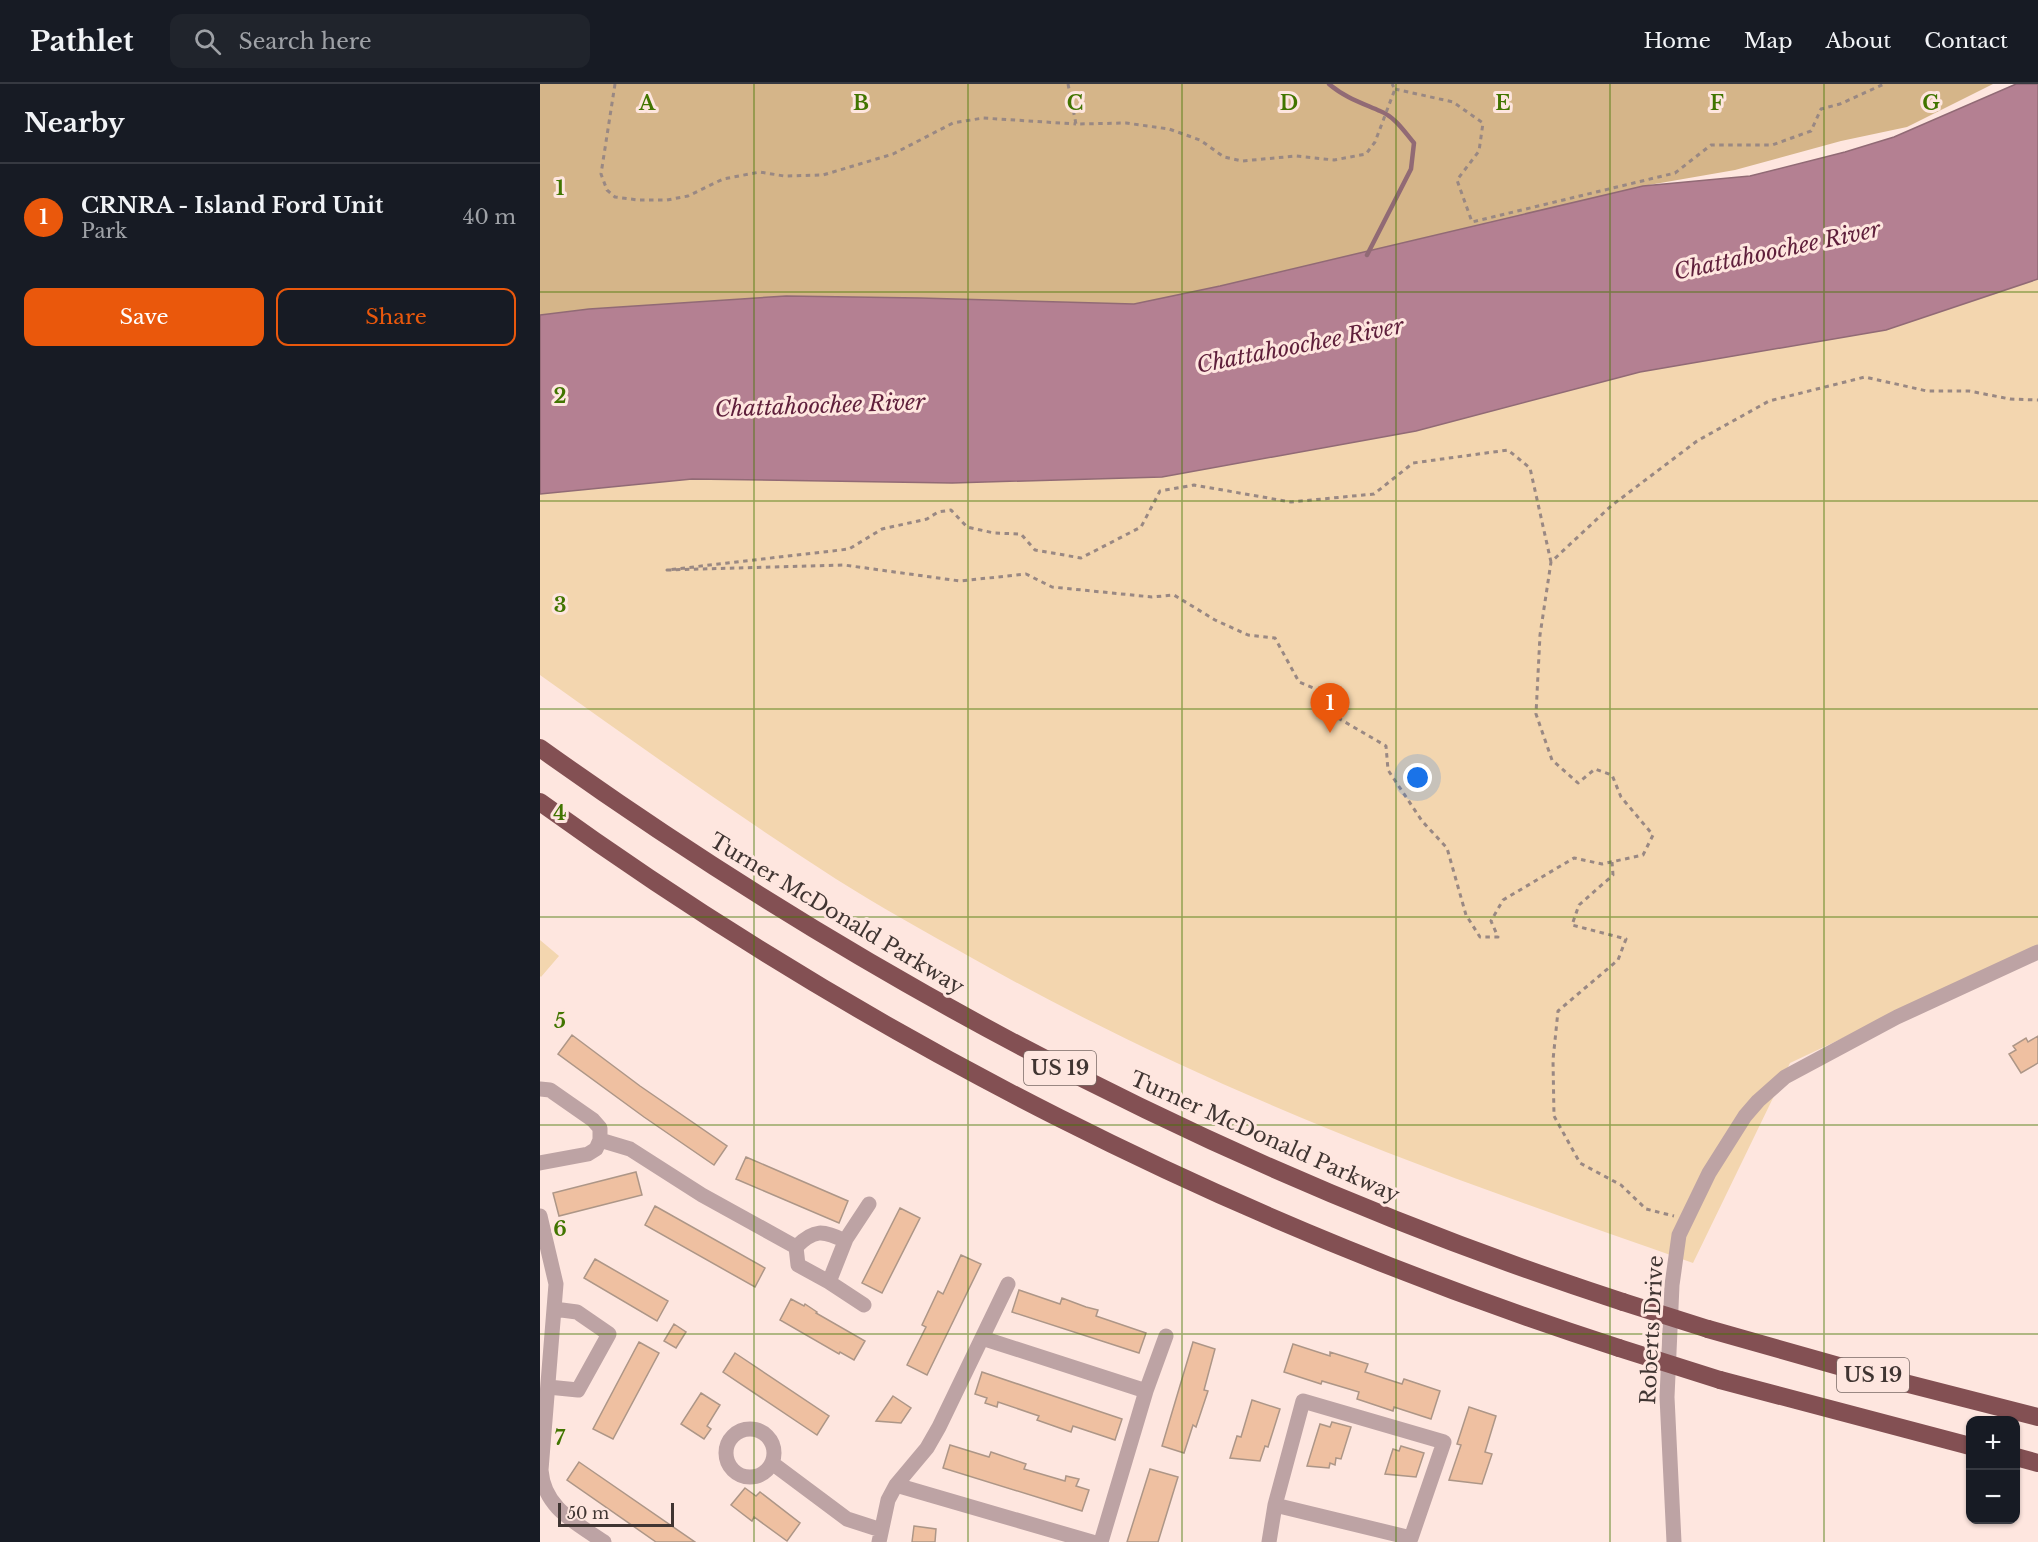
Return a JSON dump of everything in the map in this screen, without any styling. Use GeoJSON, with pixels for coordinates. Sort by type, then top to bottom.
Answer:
{"type":"FeatureCollection","features":[{"type":"Feature","properties":{"kind":"highway","name":"Turner McDonald Parkway"},"geometry":{"type":"LineString","coordinates":[[540,748],[672,840],[814,931],[942,1005],[1058,1067],[1164,1119],[1328,1192],[1473,1250],[1623,1302],[1853,1370],[2038,1417]]}},
{"type":"Feature","properties":{"kind":"highway","name":"US 19"},"geometry":{"type":"LineString","coordinates":[[540,802],[697,909],[800,973],[950,1060],[1067,1122],[1174,1173],[1329,1241],[1487,1302],[1619,1348],[1720,1380],[1966,1445]]}},
{"type":"Feature","properties":{"kind":"highway"},"geometry":{"type":"LineString","coordinates":[[2020,1458],[2038,1462]]}},
{"type":"Feature","properties":{"kind":"street","name":"Roberts Drive"},"geometry":{"type":"LineString","coordinates":[[1674,1542],[1667,1397],[1672,1285],[1679,1235],[1709,1173],[1745,1116],[1785,1077],[1897,1017],[2038,952]]}},
{"type":"Feature","properties":{"kind":"street"},"geometry":{"type":"LineString","coordinates":[[540,1089],[550,1090],[593,1120],[600,1128],[600,1140],[596,1149],[588,1154],[540,1163]]}},
{"type":"Feature","properties":{"kind":"street"},"geometry":{"type":"LineString","coordinates":[[600,1140],[630,1149],[702,1195],[796,1247]]}},
{"type":"Feature","properties":{"kind":"street"},"geometry":{"type":"LineString","coordinates":[[829,1282],[845,1241],[869,1203]]}},
{"type":"Feature","properties":{"kind":"street"},"geometry":{"type":"LineString","coordinates":[[540,1216],[556,1284],[541,1470],[542,1482],[546,1494],[566,1515],[604,1542]]}},
{"type":"Feature","properties":{"kind":"street"},"geometry":{"type":"LineString","coordinates":[[796,1247],[803,1240],[818,1233],[833,1235],[845,1241]]}},
{"type":"Feature","properties":{"kind":"street"},"geometry":{"type":"LineString","coordinates":[[796,1247],[798,1265],[864,1305]]}},
{"type":"Feature","properties":{"kind":"street"},"geometry":{"type":"LineString","coordinates":[[772,1463],[847,1519],[880,1536],[888,1500],[896,1485],[927,1448],[1008,1284]]}},
{"type":"Feature","properties":{"kind":"street"},"geometry":{"type":"LineString","coordinates":[[548,1387],[578,1390],[609,1334],[577,1312],[554,1310]]}},
{"type":"Feature","properties":{"kind":"street"},"geometry":{"type":"LineString","coordinates":[[1101,1542],[1146,1391],[1166,1336]]}},
{"type":"Feature","properties":{"kind":"street"},"geometry":{"type":"LineString","coordinates":[[982,1338],[1146,1391]]}},
{"type":"Feature","properties":{"kind":"street"},"geometry":{"type":"LineString","coordinates":[[1269,1542],[1275,1505],[1303,1401],[1444,1442],[1411,1538],[1275,1505]]}},
{"type":"Feature","properties":{"kind":"street"},"geometry":{"type":"LineString","coordinates":[[896,1485],[1048,1536],[1092,1542]]}},
{"type":"Feature","properties":{"kind":"path"},"geometry":{"type":"LineString","coordinates":[[615,84],[601,174],[607,190],[615,197],[667,201],[688,196],[723,179],[760,172],[784,176],[823,175],[893,154],[953,123],[983,118],[1076,124],[1126,123],[1169,129],[1200,140],[1224,157],[1242,161],[1296,156],[1334,160],[1366,154],[1375,142],[1395,90],[1392,84]]}},
{"type":"Feature","properties":{"kind":"path"},"geometry":{"type":"LineString","coordinates":[[1068,84],[1076,124]]}},
{"type":"Feature","properties":{"kind":"path"},"geometry":{"type":"LineString","coordinates":[[1395,90],[1453,102],[1483,123],[1479,151],[1457,180],[1472,222],[1675,173],[1711,145],[1772,145],[1811,131],[1821,109],[1840,105],[1884,84]]}},
{"type":"Feature","properties":{"kind":"path"},"geometry":{"type":"LineString","coordinates":[[1551,562],[1611,506],[1697,441],[1769,401],[1865,377],[1927,391],[1969,391],[2010,399],[2038,400]]}},
{"type":"Feature","properties":{"kind":"path"},"geometry":{"type":"LineString","coordinates":[[1508,450],[1530,468],[1551,562],[1540,635],[1536,714],[1552,760],[1578,783],[1594,769],[1612,775],[1621,797],[1653,835],[1643,855],[1602,864],[1574,858],[1503,900],[1491,921],[1498,937],[1480,937],[1466,915],[1447,848],[1422,821],[1388,770],[1386,746],[1333,715],[1316,689],[1299,682],[1275,638],[1248,635],[1215,620],[1174,595],[1152,597],[1052,587],[1026,574],[960,581],[844,565],[667,570],[849,549],[882,528],[927,519],[938,512],[951,510],[967,527],[994,533],[1021,534],[1035,550],[1082,558],[1141,527],[1160,491],[1194,485],[1291,502],[1374,494],[1413,463],[1508,450]]}},
{"type":"Feature","properties":{"kind":"path"},"geometry":{"type":"LineString","coordinates":[[1612,862],[1613,875],[1579,905],[1572,925],[1626,939],[1618,960],[1558,1011],[1552,1060],[1554,1116],[1580,1163],[1621,1185],[1646,1209],[1687,1219]]}},
{"type":"Feature","properties":{"kind":"shaded area"},"geometry":{"type":"Polygon","coordinates":[[[540,84],[1993,84],[1907,127],[1841,141],[1735,170],[1643,186],[1220,286],[1134,304],[786,296],[589,309],[540,315],[540,84]]]}},
{"type":"Feature","properties":{"kind":"shaded area"},"geometry":{"type":"Polygon","coordinates":[[[2038,279],[2038,946],[1790,1063],[1693,1263],[1462,1181],[1333,1131],[1175,1062],[1072,1012],[938,939],[836,879],[650,753],[540,675],[540,494],[692,479],[952,483],[1162,477],[1416,431],[1640,372],[1886,330],[2038,279]]]}},
{"type":"Feature","properties":{"kind":"shaded area"},"geometry":{"type":"Polygon","coordinates":[[[540,940],[559,956],[541,977],[540,976],[540,940]]]}},
{"type":"Feature","properties":{"kind":"water","name":"Chattahoochee River"},"geometry":{"type":"Polygon","coordinates":[[[2016,84],[2038,84],[2038,279],[1886,330],[1640,372],[1416,431],[1162,477],[952,483],[692,479],[540,494],[540,315],[589,309],[786,296],[1134,304],[1220,286],[1643,186],[1750,176],[1894,137],[2016,84]]]}},
{"type":"Feature","properties":{"kind":"building"},"geometry":{"type":"Polygon","coordinates":[[[572,1035],[640,1086],[727,1146],[714,1165],[558,1054],[572,1035]]]}},
{"type":"Feature","properties":{"kind":"building"},"geometry":{"type":"Polygon","coordinates":[[[2038,1036],[2038,1063],[2021,1073],[2009,1054],[2016,1050],[2013,1046],[2026,1038],[2028,1042],[2038,1036]]]}},
{"type":"Feature","properties":{"kind":"building"},"geometry":{"type":"Polygon","coordinates":[[[746,1157],[848,1201],[839,1223],[736,1179],[746,1157]]]}},
{"type":"Feature","properties":{"kind":"building"},"geometry":{"type":"Polygon","coordinates":[[[636,1172],[642,1195],[559,1216],[553,1193],[636,1172]]]}},
{"type":"Feature","properties":{"kind":"building"},"geometry":{"type":"Polygon","coordinates":[[[655,1206],[765,1268],[755,1287],[645,1225],[655,1206]]]}},
{"type":"Feature","properties":{"kind":"building"},"geometry":{"type":"Polygon","coordinates":[[[900,1208],[920,1218],[882,1293],[862,1283],[900,1208]]]}},
{"type":"Feature","properties":{"kind":"building"},"geometry":{"type":"Polygon","coordinates":[[[961,1255],[981,1264],[927,1375],[907,1365],[926,1327],[922,1325],[938,1291],[943,1294],[961,1255]]]}},
{"type":"Feature","properties":{"kind":"building"},"geometry":{"type":"Polygon","coordinates":[[[595,1259],[668,1301],[657,1321],[584,1278],[595,1259]]]}},
{"type":"Feature","properties":{"kind":"building"},"geometry":{"type":"Polygon","coordinates":[[[1019,1290],[1060,1304],[1062,1298],[1098,1310],[1096,1316],[1146,1333],[1139,1353],[1012,1312],[1019,1290]]]}},
{"type":"Feature","properties":{"kind":"building"},"geometry":{"type":"Polygon","coordinates":[[[791,1299],[804,1306],[805,1304],[816,1313],[865,1341],[854,1360],[840,1352],[839,1354],[780,1320],[791,1299]]]}},
{"type":"Feature","properties":{"kind":"building"},"geometry":{"type":"Polygon","coordinates":[[[674,1324],[686,1332],[676,1348],[664,1341],[674,1324]]]}},
{"type":"Feature","properties":{"kind":"building"},"geometry":{"type":"Polygon","coordinates":[[[639,1342],[659,1353],[613,1439],[593,1429],[639,1342]]]}},
{"type":"Feature","properties":{"kind":"building"},"geometry":{"type":"Polygon","coordinates":[[[1193,1342],[1215,1349],[1204,1390],[1208,1391],[1196,1427],[1193,1425],[1184,1453],[1162,1446],[1193,1342]]]}},
{"type":"Feature","properties":{"kind":"building"},"geometry":{"type":"Polygon","coordinates":[[[1293,1344],[1330,1356],[1330,1352],[1368,1364],[1365,1372],[1402,1384],[1404,1379],[1440,1391],[1431,1419],[1394,1407],[1393,1411],[1357,1399],[1359,1392],[1322,1381],[1321,1384],[1284,1372],[1293,1344]]]}},
{"type":"Feature","properties":{"kind":"building"},"geometry":{"type":"Polygon","coordinates":[[[735,1353],[829,1416],[817,1435],[723,1372],[735,1353]]]}},
{"type":"Feature","properties":{"kind":"building"},"geometry":{"type":"Polygon","coordinates":[[[982,1372],[1122,1419],[1115,1440],[1073,1426],[1071,1432],[1037,1420],[1039,1416],[998,1402],[997,1407],[985,1403],[987,1398],[975,1394],[982,1372]]]}},
{"type":"Feature","properties":{"kind":"building"},"geometry":{"type":"Polygon","coordinates":[[[701,1393],[720,1405],[707,1426],[711,1429],[704,1439],[681,1424],[701,1393]]]}},
{"type":"Feature","properties":{"kind":"building"},"geometry":{"type":"Polygon","coordinates":[[[893,1396],[911,1408],[901,1423],[876,1421],[893,1396]]]}},
{"type":"Feature","properties":{"kind":"building"},"geometry":{"type":"Polygon","coordinates":[[[1252,1400],[1280,1409],[1268,1447],[1265,1446],[1260,1461],[1230,1458],[1237,1436],[1241,1437],[1252,1400]]]}},
{"type":"Feature","properties":{"kind":"building"},"geometry":{"type":"Polygon","coordinates":[[[1469,1407],[1496,1416],[1485,1452],[1492,1454],[1482,1484],[1449,1480],[1461,1445],[1457,1444],[1469,1407]]]}},
{"type":"Feature","properties":{"kind":"building"},"geometry":{"type":"Polygon","coordinates":[[[1332,1422],[1351,1427],[1341,1459],[1336,1458],[1335,1465],[1330,1463],[1329,1468],[1307,1466],[1320,1424],[1330,1427],[1332,1422]]]}},
{"type":"Feature","properties":{"kind":"building"},"geometry":{"type":"Polygon","coordinates":[[[950,1445],[989,1457],[991,1452],[1026,1464],[1024,1469],[1065,1481],[1066,1476],[1079,1479],[1076,1486],[1089,1490],[1082,1511],[943,1468],[950,1445]]]}},
{"type":"Feature","properties":{"kind":"building"},"geometry":{"type":"Polygon","coordinates":[[[1401,1446],[1424,1453],[1416,1477],[1385,1474],[1393,1449],[1399,1451],[1401,1446]]]}},
{"type":"Feature","properties":{"kind":"building"},"geometry":{"type":"Polygon","coordinates":[[[579,1462],[695,1542],[656,1542],[567,1480],[579,1462]]]}},
{"type":"Feature","properties":{"kind":"building"},"geometry":{"type":"Polygon","coordinates":[[[1150,1469],[1178,1477],[1158,1542],[1127,1542],[1150,1469]]]}},
{"type":"Feature","properties":{"kind":"building"},"geometry":{"type":"Polygon","coordinates":[[[745,1488],[756,1496],[760,1492],[800,1523],[787,1541],[754,1517],[752,1521],[731,1505],[745,1488]]]}},
{"type":"Feature","properties":{"kind":"building"},"geometry":{"type":"Polygon","coordinates":[[[914,1526],[936,1529],[935,1542],[912,1542],[914,1526]]]}},
{"type":"Feature","properties":{"kind":"waterway"},"geometry":{"type":"LineString","coordinates":[[1329,84],[1347,96],[1390,117],[1414,143],[1411,169],[1367,255]]}},
{"type":"Feature","properties":{"kind":"place","name":"CRNRA - Island Ford Unit"},"geometry":{"type":"Point","coordinates":[1330,733]}}]}
